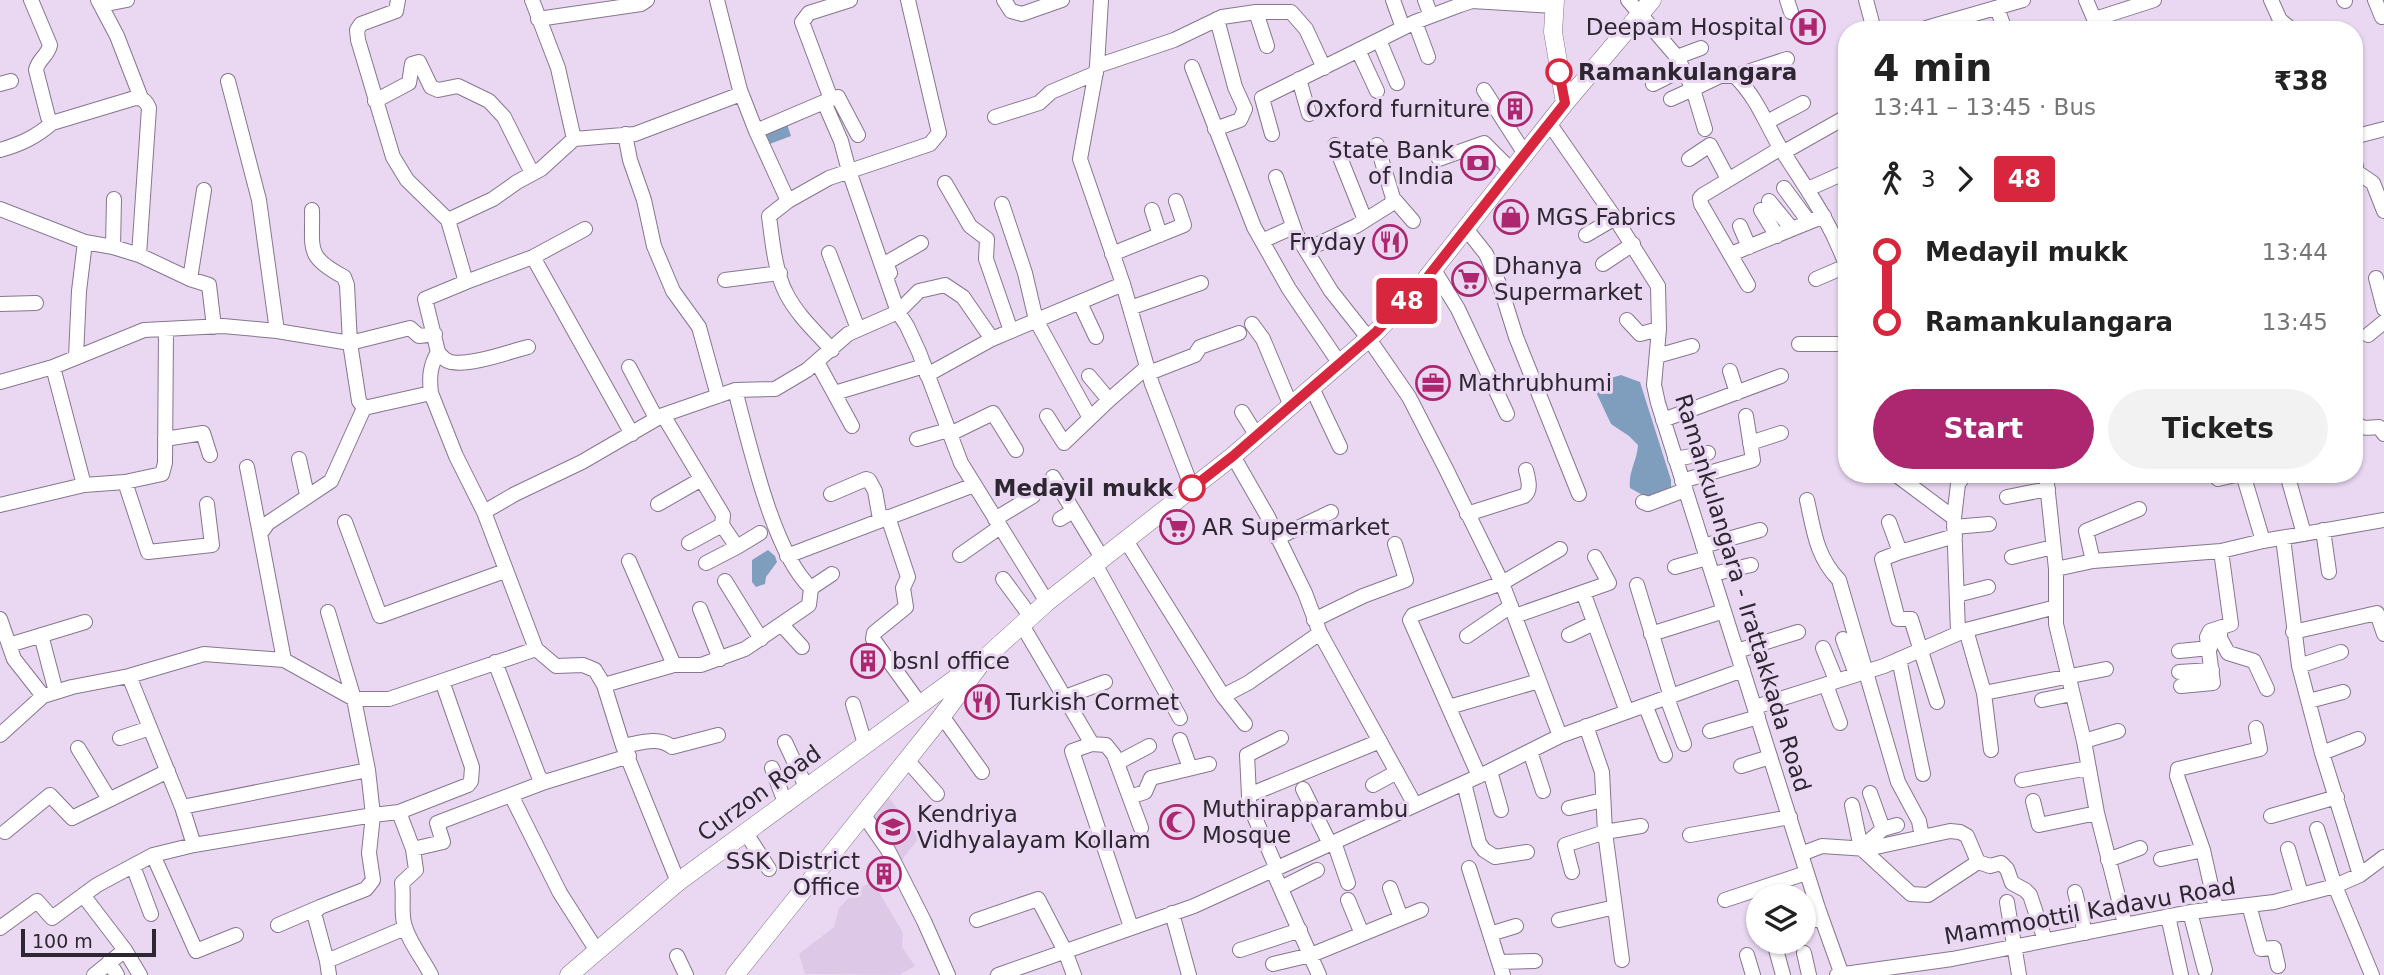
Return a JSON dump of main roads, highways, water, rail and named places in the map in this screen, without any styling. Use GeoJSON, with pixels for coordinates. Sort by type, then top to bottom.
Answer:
{"type":"FeatureCollection","features":[{"type":"Feature","properties":{"kind":"main road"},"geometry":{"type":"LineString","coordinates":[[736,975],[985,658],[1047,602],[1233,456],[1368,339],[1434,270],[1565,103],[1653,0]]}},
{"type":"Feature","properties":{"kind":"main road"},"geometry":{"type":"LineString","coordinates":[[1554,2],[1553,32],[1565,103]]}},
{"type":"Feature","properties":{"kind":"main road","name":"Curzon Road"},"geometry":{"type":"LineString","coordinates":[[569,975],[678,883],[985,658]]}},
{"type":"Feature","properties":{"kind":"water"},"geometry":{"type":"Polygon","coordinates":[[[787,124],[791,136],[767,145],[764,132],[787,124]]]}},
{"type":"Feature","properties":{"kind":"water"},"geometry":{"type":"Polygon","coordinates":[[[1621,375],[1640,382],[1671,480],[1671,487],[1646,497],[1630,488],[1638,445],[1611,424],[1595,390],[1598,382],[1621,375]]]}},
{"type":"Feature","properties":{"kind":"water"},"geometry":{"type":"Polygon","coordinates":[[[768,550],[777,562],[766,577],[765,584],[756,587],[752,582],[752,560],[768,550]]]}},
{"type":"Feature","properties":{"kind":"place","name":"Deepam Hospital"},"geometry":{"type":"Point","coordinates":[1808,27]}},
{"type":"Feature","properties":{"kind":"place","name":"Ramankulangara"},"geometry":{"type":"Point","coordinates":[1559,72]}},
{"type":"Feature","properties":{"kind":"place","name":"Oxford furniture"},"geometry":{"type":"Point","coordinates":[1515,109]}},
{"type":"Feature","properties":{"kind":"place","name":"State Bank of India"},"geometry":{"type":"Point","coordinates":[1478,163]}},
{"type":"Feature","properties":{"kind":"place","name":"MGS Fabrics"},"geometry":{"type":"Point","coordinates":[1511,217]}},
{"type":"Feature","properties":{"kind":"place","name":"Fryday"},"geometry":{"type":"Point","coordinates":[1390,242]}},
{"type":"Feature","properties":{"kind":"place","name":"Dhanya Supermarket"},"geometry":{"type":"Point","coordinates":[1469,279]}},
{"type":"Feature","properties":{"kind":"place","name":"Mathrubhumi"},"geometry":{"type":"Point","coordinates":[1433,383]}},
{"type":"Feature","properties":{"kind":"place","name":"Medayil mukk"},"geometry":{"type":"Point","coordinates":[1192,488]}},
{"type":"Feature","properties":{"kind":"place","name":"AR Supermarket"},"geometry":{"type":"Point","coordinates":[1177,527]}},
{"type":"Feature","properties":{"kind":"place","name":"bsnl office"},"geometry":{"type":"Point","coordinates":[868,661]}},
{"type":"Feature","properties":{"kind":"place","name":"Turkish Cormet"},"geometry":{"type":"Point","coordinates":[982,702]}},
{"type":"Feature","properties":{"kind":"place","name":"Muthirapparambu Mosque"},"geometry":{"type":"Point","coordinates":[1177,822]}},
{"type":"Feature","properties":{"kind":"place","name":"Kendriya Vidhyalayam Kollam"},"geometry":{"type":"Point","coordinates":[893,827]}},
{"type":"Feature","properties":{"kind":"place","name":"SSK District Office"},"geometry":{"type":"Point","coordinates":[884,874]}}]}
